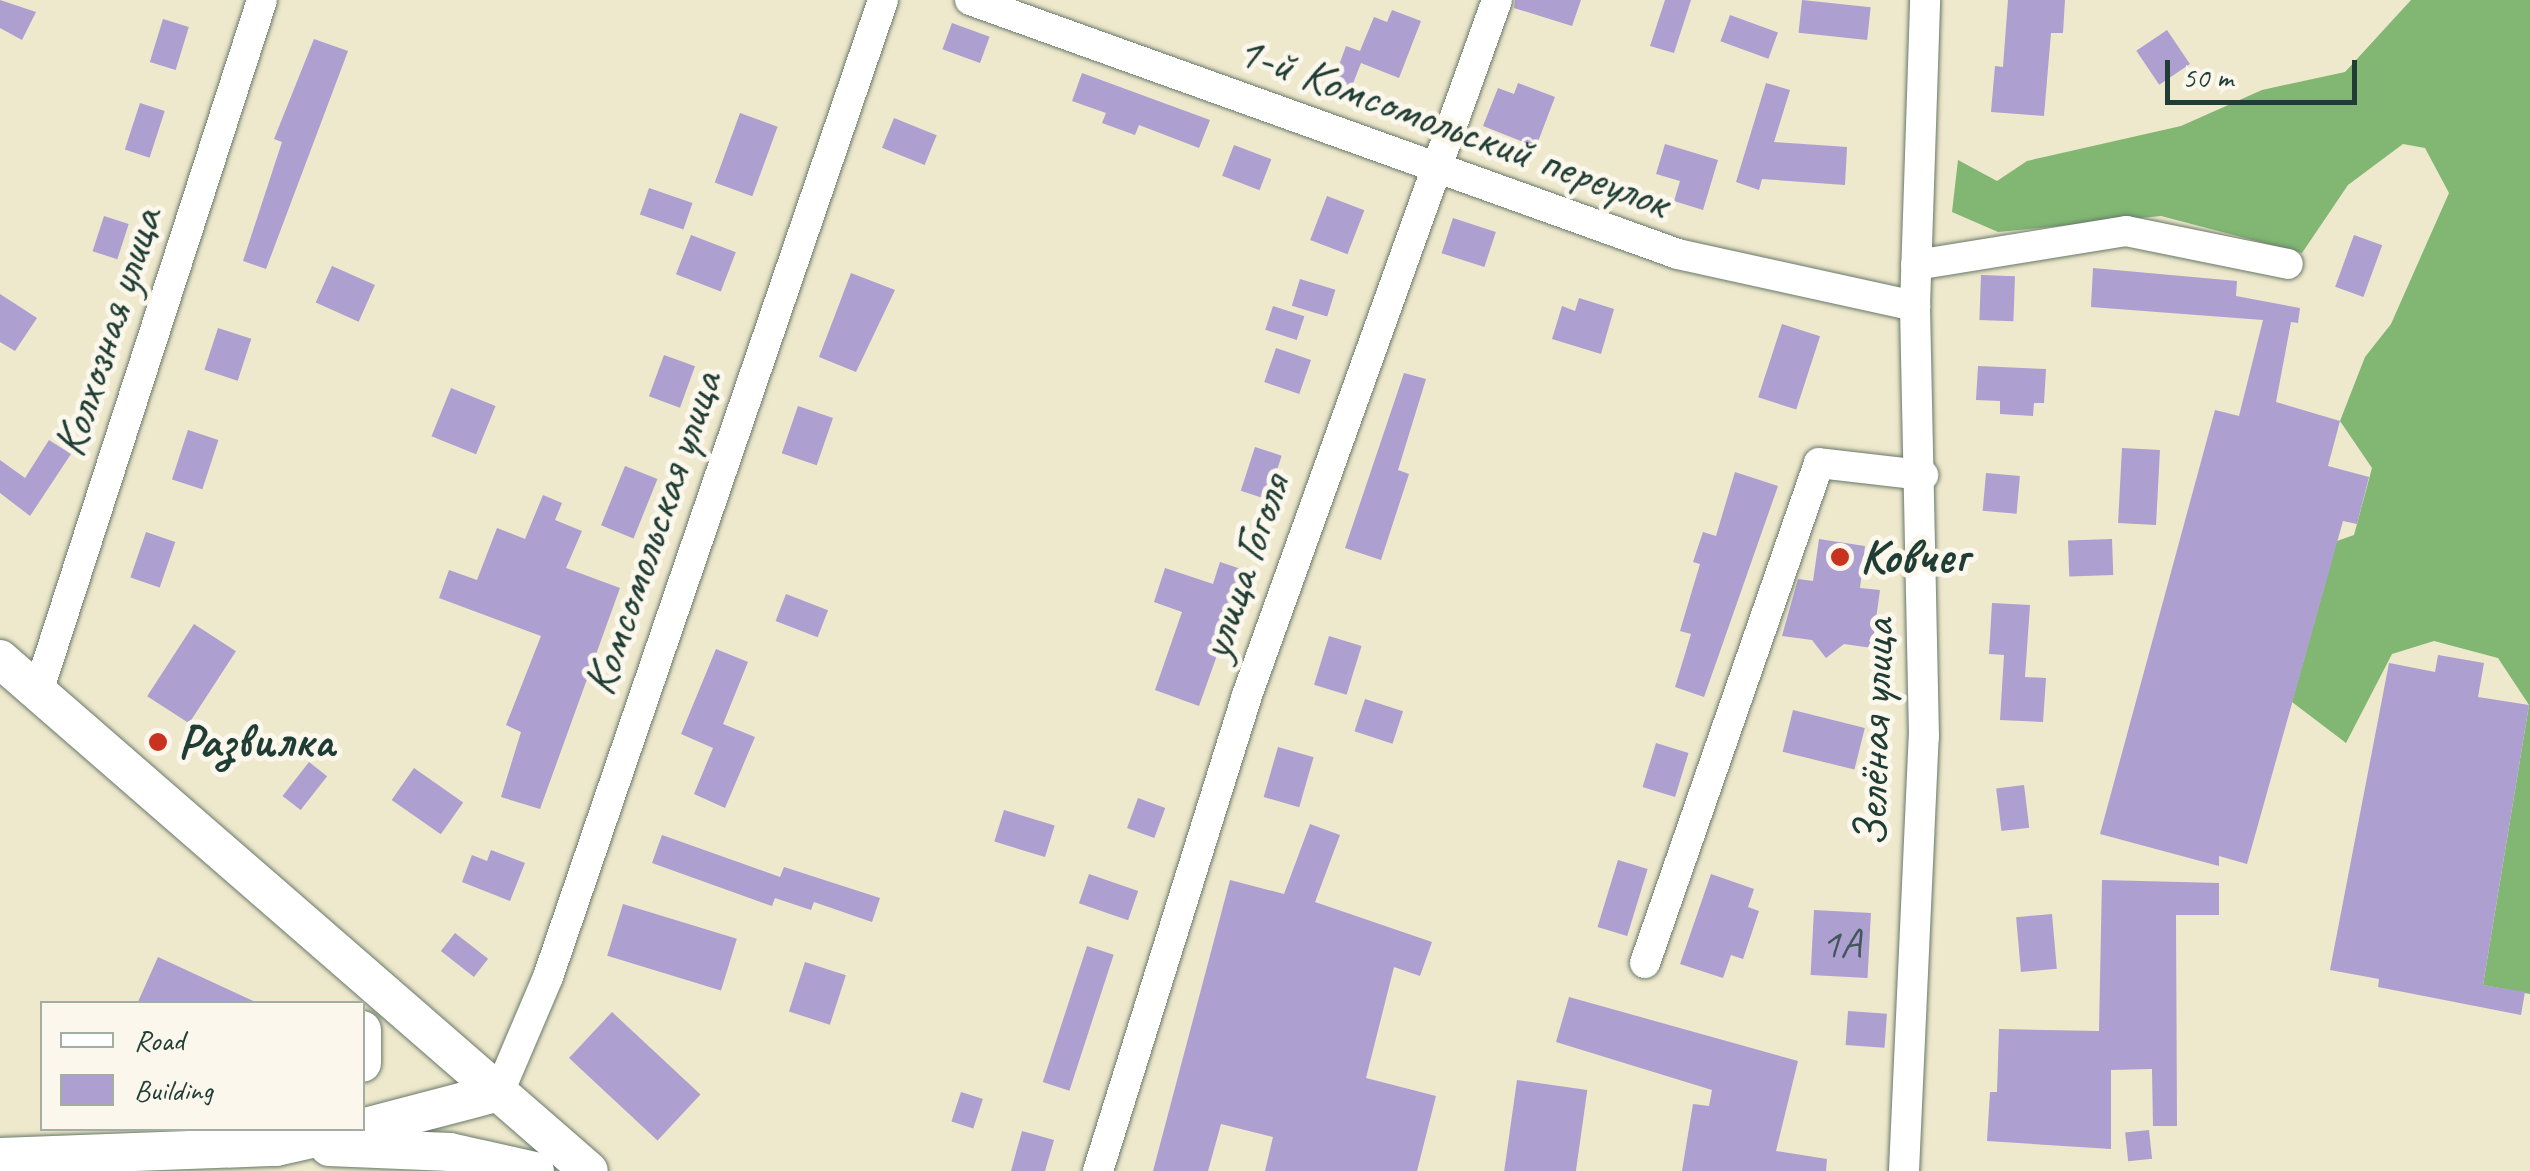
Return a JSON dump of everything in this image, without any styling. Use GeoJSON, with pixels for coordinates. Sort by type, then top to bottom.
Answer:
{"type":"FeatureCollection","features":[{"type":"Feature","properties":{"kind":"main road"},"geometry":{"type":"LineString","coordinates":[[0,659],[588,1171]]}},
{"type":"Feature","properties":{"kind":"main road"},"geometry":{"type":"LineString","coordinates":[[311,930],[353,1001]]}},
{"type":"Feature","properties":{"kind":"main road"},"geometry":{"type":"LineString","coordinates":[[365,1127],[499,1092]]}},
{"type":"Feature","properties":{"kind":"main road"},"geometry":{"type":"LineString","coordinates":[[276,1146],[309,1131]]}},
{"type":"Feature","properties":{"kind":"main road"},"geometry":{"type":"LineString","coordinates":[[276,1146],[348,1131]]}},
{"type":"Feature","properties":{"kind":"main road"},"geometry":{"type":"LineString","coordinates":[[0,1157],[276,1146],[450,1152],[529,1170]]}},
{"type":"Feature","properties":{"kind":"street","name":"Колхозная улица"},"geometry":{"type":"LineString","coordinates":[[38,692],[262,0]]}},
{"type":"Feature","properties":{"kind":"street","name":"Комсомольская улица"},"geometry":{"type":"LineString","coordinates":[[499,1092],[542,994],[883,0]]}},
{"type":"Feature","properties":{"kind":"street","name":"1-й Комсомольский переулок"},"geometry":{"type":"LineString","coordinates":[[970,0],[1678,254],[1915,306]]}},
{"type":"Feature","properties":{"kind":"street","name":"улица Гоголя"},"geometry":{"type":"LineString","coordinates":[[1098,1171],[1246,698],[1433,169],[1498,0]]}},
{"type":"Feature","properties":{"kind":"street","name":"Зелёная улица"},"geometry":{"type":"LineString","coordinates":[[1904,1171],[1924,737],[1923,475],[1915,306],[1924,0]]}},
{"type":"Feature","properties":{"kind":"street"},"geometry":{"type":"LineString","coordinates":[[1916,265],[2126,231],[2288,264]]}},
{"type":"Feature","properties":{"kind":"street"},"geometry":{"type":"LineString","coordinates":[[1645,963],[1819,463],[1923,475]]}},
{"type":"Feature","properties":{"kind":"green space"},"geometry":{"type":"Polygon","coordinates":[[[2411,0],[2530,0],[2530,994],[2483,985],[2529,705],[2498,658],[2434,641],[2392,654],[2346,743],[2292,702],[2337,541],[2354,535],[2372,468],[2340,421],[2365,357],[2391,324],[2449,193],[2425,148],[2403,144],[2348,185],[2302,253],[2161,216],[1998,232],[1952,212],[1958,160],[1997,181],[2027,161],[2181,126],[2262,90],[2345,72],[2411,0]]]}},
{"type":"Feature","properties":{"kind":"building"},"geometry":{"type":"Polygon","coordinates":[[[0,0],[36,12],[22,40],[0,28],[0,0]]]}},
{"type":"Feature","properties":{"kind":"building"},"geometry":{"type":"Polygon","coordinates":[[[1515,0],[1581,0],[1572,26],[1514,8],[1515,0]]]}},
{"type":"Feature","properties":{"kind":"building"},"geometry":{"type":"Polygon","coordinates":[[[1665,0],[1691,0],[1674,53],[1650,46],[1665,0]]]}},
{"type":"Feature","properties":{"kind":"building"},"geometry":{"type":"Polygon","coordinates":[[[1802,0],[1871,7],[1867,40],[1799,33],[1802,0]]]}},
{"type":"Feature","properties":{"kind":"building"},"geometry":{"type":"Polygon","coordinates":[[[2008,0],[2065,0],[2063,33],[2051,33],[2044,116],[1991,112],[1995,66],[2003,67],[2008,0]]]}},
{"type":"Feature","properties":{"kind":"building"},"geometry":{"type":"Polygon","coordinates":[[[1392,10],[1421,21],[1399,78],[1361,63],[1350,91],[1332,84],[1346,46],[1360,51],[1374,17],[1387,22],[1392,10]]]}},
{"type":"Feature","properties":{"kind":"building"},"geometry":{"type":"Polygon","coordinates":[[[1730,15],[1778,32],[1768,59],[1720,41],[1730,15]]]}},
{"type":"Feature","properties":{"kind":"building"},"geometry":{"type":"Polygon","coordinates":[[[163,19],[189,27],[176,70],[150,62],[163,19]]]}},
{"type":"Feature","properties":{"kind":"building"},"geometry":{"type":"Polygon","coordinates":[[[952,23],[990,37],[980,63],[942,49],[952,23]]]}},
{"type":"Feature","properties":{"kind":"building"},"geometry":{"type":"Polygon","coordinates":[[[2167,30],[2190,64],[2159,85],[2136,51],[2167,30]]]}},
{"type":"Feature","properties":{"kind":"building"},"geometry":{"type":"Polygon","coordinates":[[[314,39],[348,51],[266,269],[243,261],[282,142],[274,139],[314,39]]]}},
{"type":"Feature","properties":{"kind":"building"},"geometry":{"type":"Polygon","coordinates":[[[1082,73],[1210,120],[1199,148],[1139,125],[1135,135],[1102,123],[1106,113],[1072,101],[1082,73]]]}},
{"type":"Feature","properties":{"kind":"building"},"geometry":{"type":"Polygon","coordinates":[[[1518,83],[1555,97],[1536,147],[1483,126],[1498,88],[1514,94],[1518,83]]]}},
{"type":"Feature","properties":{"kind":"building"},"geometry":{"type":"Polygon","coordinates":[[[1766,83],[1790,90],[1774,142],[1847,147],[1845,185],[1762,179],[1759,190],[1736,182],[1766,83]]]}},
{"type":"Feature","properties":{"kind":"building"},"geometry":{"type":"Polygon","coordinates":[[[140,103],[165,111],[150,158],[125,150],[140,103]]]}},
{"type":"Feature","properties":{"kind":"building"},"geometry":{"type":"Polygon","coordinates":[[[740,113],[778,127],[752,196],[715,183],[740,113]]]}},
{"type":"Feature","properties":{"kind":"building"},"geometry":{"type":"Polygon","coordinates":[[[894,118],[937,135],[925,165],[882,148],[894,118]]]}},
{"type":"Feature","properties":{"kind":"building"},"geometry":{"type":"Polygon","coordinates":[[[1665,144],[1718,160],[1703,210],[1674,201],[1680,181],[1656,174],[1665,144]]]}},
{"type":"Feature","properties":{"kind":"building"},"geometry":{"type":"Polygon","coordinates":[[[1234,145],[1271,159],[1260,190],[1222,176],[1234,145]]]}},
{"type":"Feature","properties":{"kind":"building"},"geometry":{"type":"Polygon","coordinates":[[[649,188],[692,203],[683,229],[640,214],[649,188]]]}},
{"type":"Feature","properties":{"kind":"building"},"geometry":{"type":"Polygon","coordinates":[[[1327,196],[1364,210],[1347,254],[1310,240],[1327,196]]]}},
{"type":"Feature","properties":{"kind":"building"},"geometry":{"type":"Polygon","coordinates":[[[104,216],[129,224],[117,259],[93,251],[104,216]]]}},
{"type":"Feature","properties":{"kind":"building"},"geometry":{"type":"Polygon","coordinates":[[[1453,218],[1496,232],[1484,267],[1442,253],[1453,218]]]}},
{"type":"Feature","properties":{"kind":"building"},"geometry":{"type":"Polygon","coordinates":[[[691,235],[736,252],[721,291],[676,274],[691,235]]]}},
{"type":"Feature","properties":{"kind":"building"},"geometry":{"type":"Polygon","coordinates":[[[2354,235],[2382,245],[2363,297],[2335,287],[2354,235]]]}},
{"type":"Feature","properties":{"kind":"building"},"geometry":{"type":"Polygon","coordinates":[[[332,266],[375,285],[359,322],[316,303],[332,266]]]}},
{"type":"Feature","properties":{"kind":"building"},"geometry":{"type":"Polygon","coordinates":[[[2093,268],[2237,281],[2236,296],[2300,308],[2298,323],[2291,322],[2276,402],[2340,421],[2328,466],[2369,477],[2357,524],[2343,521],[2247,864],[2219,856],[2219,866],[2100,834],[2215,410],[2239,416],[2263,320],[2091,307],[2093,268]]]}},
{"type":"Feature","properties":{"kind":"building"},"geometry":{"type":"Polygon","coordinates":[[[851,273],[895,290],[856,372],[819,357],[851,273]]]}},
{"type":"Feature","properties":{"kind":"building"},"geometry":{"type":"Polygon","coordinates":[[[1981,275],[2015,276],[2013,321],[1979,320],[1981,275]]]}},
{"type":"Feature","properties":{"kind":"building"},"geometry":{"type":"Polygon","coordinates":[[[1300,279],[1335,290],[1327,317],[1292,306],[1300,279]]]}},
{"type":"Feature","properties":{"kind":"building"},"geometry":{"type":"Polygon","coordinates":[[[0,294],[37,318],[15,351],[0,342],[0,294]]]}},
{"type":"Feature","properties":{"kind":"building"},"geometry":{"type":"Polygon","coordinates":[[[1579,298],[1614,309],[1601,354],[1552,339],[1562,306],[1575,311],[1579,298]]]}},
{"type":"Feature","properties":{"kind":"building"},"geometry":{"type":"Polygon","coordinates":[[[1273,306],[1304,316],[1297,340],[1265,330],[1273,306]]]}},
{"type":"Feature","properties":{"kind":"building"},"geometry":{"type":"Polygon","coordinates":[[[1782,324],[1820,336],[1796,410],[1758,397],[1782,324]]]}},
{"type":"Feature","properties":{"kind":"building"},"geometry":{"type":"Polygon","coordinates":[[[218,328],[251,339],[238,381],[204,370],[218,328]]]}},
{"type":"Feature","properties":{"kind":"building"},"geometry":{"type":"Polygon","coordinates":[[[1276,348],[1311,360],[1299,394],[1264,382],[1276,348]]]}},
{"type":"Feature","properties":{"kind":"building"},"geometry":{"type":"Polygon","coordinates":[[[664,355],[695,366],[680,408],[649,396],[664,355]]]}},
{"type":"Feature","properties":{"kind":"building"},"geometry":{"type":"Polygon","coordinates":[[[1978,366],[2046,369],[2044,403],[2034,403],[2033,416],[2000,414],[2000,401],[1976,400],[1978,366]]]}},
{"type":"Feature","properties":{"kind":"building"},"geometry":{"type":"Polygon","coordinates":[[[1404,373],[1426,379],[1398,470],[1409,474],[1381,560],[1345,548],[1404,373]]]}},
{"type":"Feature","properties":{"kind":"building"},"geometry":{"type":"Polygon","coordinates":[[[451,388],[496,406],[476,454],[432,436],[451,388]]]}},
{"type":"Feature","properties":{"kind":"building"},"geometry":{"type":"Polygon","coordinates":[[[798,406],[833,418],[817,465],[782,453],[798,406]]]}},
{"type":"Feature","properties":{"kind":"building"},"geometry":{"type":"Polygon","coordinates":[[[188,430],[218,440],[202,489],[172,479],[188,430]]]}},
{"type":"Feature","properties":{"kind":"building"},"geometry":{"type":"Polygon","coordinates":[[[49,440],[71,454],[30,516],[0,493],[0,460],[25,478],[49,440]]]}},
{"type":"Feature","properties":{"kind":"building"},"geometry":{"type":"Polygon","coordinates":[[[1255,447],[1282,456],[1267,499],[1241,491],[1255,447]]]}},
{"type":"Feature","properties":{"kind":"building"},"geometry":{"type":"Polygon","coordinates":[[[2122,448],[2160,450],[2156,525],[2118,523],[2122,448]]]}},
{"type":"Feature","properties":{"kind":"building"},"geometry":{"type":"Polygon","coordinates":[[[625,466],[657,479],[633,538],[601,525],[625,466]]]}},
{"type":"Feature","properties":{"kind":"building"},"geometry":{"type":"Polygon","coordinates":[[[1735,472],[1778,486],[1704,697],[1675,687],[1691,634],[1680,631],[1700,564],[1693,562],[1703,532],[1716,536],[1735,472]]]}},
{"type":"Feature","properties":{"kind":"building"},"geometry":{"type":"Polygon","coordinates":[[[1986,473],[2020,476],[2017,514],[1983,511],[1986,473]]]}},
{"type":"Feature","properties":{"kind":"building"},"geometry":{"type":"Polygon","coordinates":[[[543,495],[562,503],[555,520],[582,531],[566,568],[620,588],[540,809],[501,797],[521,732],[506,725],[541,636],[439,598],[449,570],[477,580],[497,528],[525,539],[543,495]]]}},
{"type":"Feature","properties":{"kind":"building"},"geometry":{"type":"Polygon","coordinates":[[[146,532],[175,542],[160,587],[130,577],[146,532]]]}},
{"type":"Feature","properties":{"kind":"building"},"geometry":{"type":"Polygon","coordinates":[[[1819,539],[1865,546],[1860,588],[1880,590],[1872,648],[1844,644],[1826,658],[1812,640],[1782,636],[1798,579],[1813,581],[1819,539]]]}},
{"type":"Feature","properties":{"kind":"building"},"geometry":{"type":"Polygon","coordinates":[[[2112,539],[2113,575],[2069,577],[2068,541],[2112,539]]]}},
{"type":"Feature","properties":{"kind":"building"},"geometry":{"type":"Polygon","coordinates":[[[1220,562],[1247,571],[1199,706],[1155,690],[1182,612],[1154,602],[1165,568],[1213,584],[1220,562]]]}},
{"type":"Feature","properties":{"kind":"building"},"geometry":{"type":"Polygon","coordinates":[[[786,594],[828,610],[818,637],[776,621],[786,594]]]}},
{"type":"Feature","properties":{"kind":"building"},"geometry":{"type":"Polygon","coordinates":[[[1992,603],[2030,605],[2025,677],[2046,678],[2043,722],[2000,720],[2004,655],[1989,654],[1992,603]]]}},
{"type":"Feature","properties":{"kind":"building"},"geometry":{"type":"Polygon","coordinates":[[[194,624],[236,651],[189,723],[147,696],[194,624]]]}},
{"type":"Feature","properties":{"kind":"building"},"geometry":{"type":"Polygon","coordinates":[[[1329,636],[1362,646],[1347,695],[1314,685],[1329,636]]]}},
{"type":"Feature","properties":{"kind":"building"},"geometry":{"type":"Polygon","coordinates":[[[716,649],[748,662],[723,724],[755,737],[725,808],[694,794],[713,748],[681,734],[716,649]]]}},
{"type":"Feature","properties":{"kind":"building"},"geometry":{"type":"Polygon","coordinates":[[[2438,655],[2484,663],[2478,697],[2529,705],[2483,985],[2525,992],[2521,1015],[2378,987],[2379,979],[2330,970],[2389,663],[2435,672],[2438,655]]]}},
{"type":"Feature","properties":{"kind":"building"},"geometry":{"type":"Polygon","coordinates":[[[1365,699],[1403,711],[1393,744],[1354,731],[1365,699]]]}},
{"type":"Feature","properties":{"kind":"building"},"geometry":{"type":"Polygon","coordinates":[[[1793,710],[1865,728],[1854,770],[1783,752],[1793,710]]]}},
{"type":"Feature","properties":{"kind":"building"},"geometry":{"type":"Polygon","coordinates":[[[1656,743],[1689,753],[1675,797],[1643,787],[1656,743]]]}},
{"type":"Feature","properties":{"kind":"building"},"geometry":{"type":"Polygon","coordinates":[[[1278,747],[1314,757],[1299,807],[1264,797],[1278,747]]]}},
{"type":"Feature","properties":{"kind":"building"},"geometry":{"type":"Polygon","coordinates":[[[309,762],[327,776],[301,810],[283,796],[309,762]]]}},
{"type":"Feature","properties":{"kind":"building"},"geometry":{"type":"Polygon","coordinates":[[[414,768],[463,802],[441,834],[392,800],[414,768]]]}},
{"type":"Feature","properties":{"kind":"building"},"geometry":{"type":"Polygon","coordinates":[[[2024,785],[2029,828],[2001,831],[1996,788],[2024,785]]]}},
{"type":"Feature","properties":{"kind":"building"},"geometry":{"type":"Polygon","coordinates":[[[1138,798],[1165,808],[1154,838],[1127,828],[1138,798]]]}},
{"type":"Feature","properties":{"kind":"building"},"geometry":{"type":"Polygon","coordinates":[[[1004,810],[1055,825],[1045,857],[994,842],[1004,810]]]}},
{"type":"Feature","properties":{"kind":"building"},"geometry":{"type":"Polygon","coordinates":[[[1310,824],[1340,835],[1315,902],[1432,942],[1420,976],[1394,967],[1366,1078],[1436,1096],[1417,1171],[1265,1171],[1273,1137],[1221,1124],[1208,1171],[1153,1171],[1230,880],[1284,894],[1310,824]]]}},
{"type":"Feature","properties":{"kind":"building"},"geometry":{"type":"Polygon","coordinates":[[[662,835],[780,877],[784,867],[880,898],[872,922],[814,902],[811,910],[775,898],[772,906],[652,863],[662,835]]]}},
{"type":"Feature","properties":{"kind":"building"},"geometry":{"type":"Polygon","coordinates":[[[491,850],[525,863],[510,901],[462,882],[472,855],[487,861],[491,850]]]}},
{"type":"Feature","properties":{"kind":"building"},"geometry":{"type":"Polygon","coordinates":[[[1618,860],[1648,869],[1627,936],[1598,927],[1618,860]]]}},
{"type":"Feature","properties":{"kind":"building"},"geometry":{"type":"Polygon","coordinates":[[[1089,874],[1138,891],[1128,920],[1079,903],[1089,874]]]}},
{"type":"Feature","properties":{"kind":"building"},"geometry":{"type":"Polygon","coordinates":[[[1711,874],[1754,889],[1748,907],[1759,911],[1743,959],[1731,955],[1723,978],[1680,964],[1711,874]]]}},
{"type":"Feature","properties":{"kind":"building"},"geometry":{"type":"Polygon","coordinates":[[[2102,880],[2219,883],[2219,915],[2176,915],[2177,1126],[2153,1126],[2152,1069],[2111,1070],[2111,1149],[1987,1141],[1990,1092],[1997,1092],[1999,1029],[2099,1031],[2102,880]]]}},
{"type":"Feature","properties":{"kind":"building"},"geometry":{"type":"Polygon","coordinates":[[[623,904],[737,939],[721,990],[607,956],[623,904]]]}},
{"type":"Feature","properties":{"kind":"building"},"geometry":{"type":"Polygon","coordinates":[[[1814,910],[1871,913],[1868,978],[1811,975],[1814,910]]]}},
{"type":"Feature","properties":{"kind":"building"},"geometry":{"type":"Polygon","coordinates":[[[2052,914],[2057,969],[2021,972],[2016,917],[2052,914]]]}},
{"type":"Feature","properties":{"kind":"building"},"geometry":{"type":"Polygon","coordinates":[[[455,933],[488,959],[474,977],[441,951],[455,933]]]}},
{"type":"Feature","properties":{"kind":"building"},"geometry":{"type":"Polygon","coordinates":[[[1087,946],[1114,955],[1069,1091],[1043,1082],[1087,946]]]}},
{"type":"Feature","properties":{"kind":"building"},"geometry":{"type":"Polygon","coordinates":[[[158,957],[253,1001],[138,1001],[158,957]]]}},
{"type":"Feature","properties":{"kind":"building"},"geometry":{"type":"Polygon","coordinates":[[[805,962],[846,975],[830,1025],[789,1011],[805,962]]]}},
{"type":"Feature","properties":{"kind":"building"},"geometry":{"type":"Polygon","coordinates":[[[1569,997],[1798,1061],[1776,1151],[1827,1159],[1826,1171],[1682,1171],[1693,1104],[1709,1106],[1712,1090],[1556,1042],[1569,997]]]}},
{"type":"Feature","properties":{"kind":"building"},"geometry":{"type":"Polygon","coordinates":[[[1848,1011],[1887,1014],[1885,1048],[1846,1045],[1848,1011]]]}},
{"type":"Feature","properties":{"kind":"building"},"geometry":{"type":"Polygon","coordinates":[[[612,1012],[700,1095],[658,1141],[569,1058],[612,1012]]]}},
{"type":"Feature","properties":{"kind":"building"},"geometry":{"type":"Polygon","coordinates":[[[1517,1080],[1587,1090],[1576,1171],[1504,1171],[1517,1080]]]}},
{"type":"Feature","properties":{"kind":"building"},"geometry":{"type":"Polygon","coordinates":[[[961,1092],[983,1099],[973,1129],[951,1121],[961,1092]]]}},
{"type":"Feature","properties":{"kind":"building"},"geometry":{"type":"Polygon","coordinates":[[[2149,1130],[2152,1159],[2128,1161],[2125,1133],[2149,1130]]]}},
{"type":"Feature","properties":{"kind":"building"},"geometry":{"type":"Polygon","coordinates":[[[1022,1131],[1054,1140],[1045,1171],[1011,1171],[1022,1131]]]}},
{"type":"Feature","properties":{"kind":"place","name":"Ковчег"},"geometry":{"type":"Point","coordinates":[1840,557]}},
{"type":"Feature","properties":{"kind":"place","name":"Развилка"},"geometry":{"type":"Point","coordinates":[158,742]}}]}
